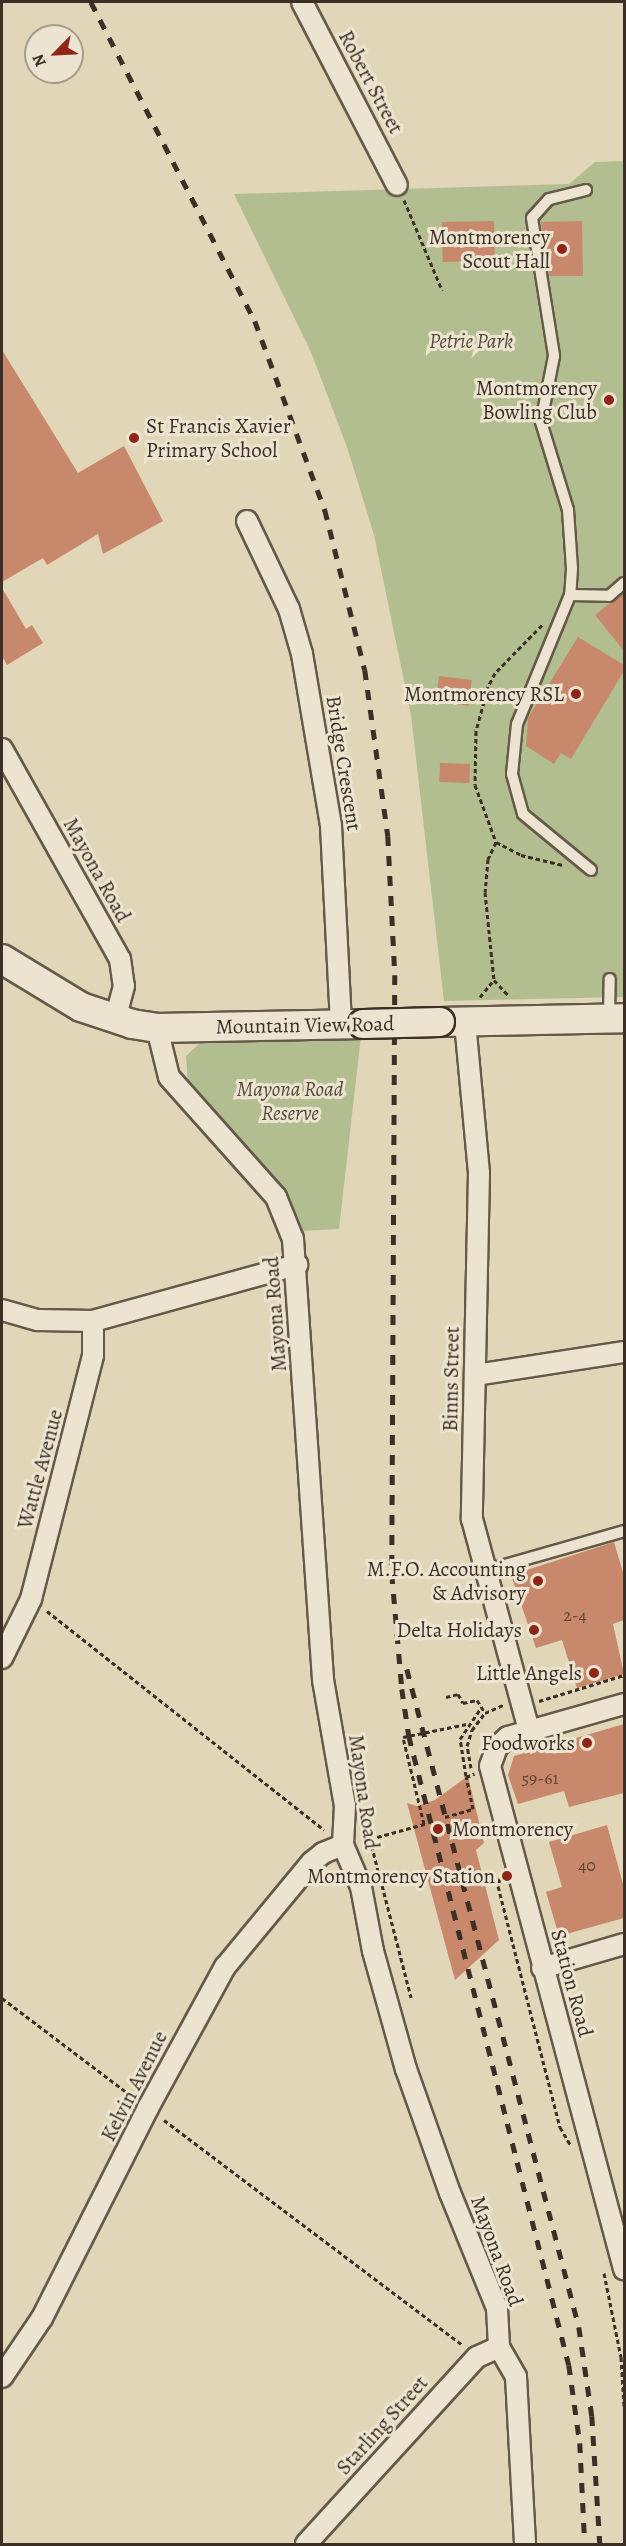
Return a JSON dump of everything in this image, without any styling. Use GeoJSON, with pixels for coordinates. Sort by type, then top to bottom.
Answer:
{"type":"FeatureCollection","features":[{"type":"Feature","properties":{"kind":"street","name":"Robert Street"},"geometry":{"type":"LineString","coordinates":[[302,2],[398,185]]}},
{"type":"Feature","properties":{"kind":"street","name":"Bridge Crescent"},"geometry":{"type":"LineString","coordinates":[[247,521],[288,609],[302,654],[331,826],[352,1024]]}},
{"type":"Feature","properties":{"kind":"street","name":"Mayona Road"},"geometry":{"type":"LineString","coordinates":[[2,749],[120,959],[124,986],[115,1020]]}},
{"type":"Feature","properties":{"kind":"street","name":"Mountain View Road"},"geometry":{"type":"LineString","coordinates":[[2,959],[67,1000],[115,1020],[157,1028],[617,1018]]}},
{"type":"Feature","properties":{"kind":"street","name":"Binns Street"},"geometry":{"type":"LineString","coordinates":[[452,1022],[479,1173],[472,1519],[513,1705],[529,1730]]}},
{"type":"Feature","properties":{"kind":"street","name":"Mayona Road"},"geometry":{"type":"LineString","coordinates":[[157,1028],[169,1077],[276,1197],[293,1239],[297,1265],[323,1680],[345,1806],[343,1845],[361,1887],[373,1951],[403,2059],[450,2193],[497,2308],[500,2347],[516,2377],[525,2544]]}},
{"type":"Feature","properties":{"kind":"street"},"geometry":{"type":"LineString","coordinates":[[2,1310],[39,1320],[93,1321],[297,1265]]}},
{"type":"Feature","properties":{"kind":"street","name":"Wattle Avenue"},"geometry":{"type":"LineString","coordinates":[[2,1658],[31,1599],[93,1355],[93,1321]]}},
{"type":"Feature","properties":{"kind":"street"},"geometry":{"type":"LineString","coordinates":[[476,1375],[624,1352]]}},
{"type":"Feature","properties":{"kind":"street","name":"Station Road"},"geometry":{"type":"LineString","coordinates":[[624,1704],[529,1730],[501,1741],[490,1766],[624,2269]]}},
{"type":"Feature","properties":{"kind":"street","name":"Kelvin Avenue"},"geometry":{"type":"LineString","coordinates":[[2,2377],[8,2355],[42,2319],[148,2108],[225,1967],[312,1863],[323,1853],[343,1845]]}},
{"type":"Feature","properties":{"kind":"street"},"geometry":{"type":"LineString","coordinates":[[542,1968],[624,1944]]}},
{"type":"Feature","properties":{"kind":"street","name":"Starling Street"},"geometry":{"type":"LineString","coordinates":[[306,2544],[477,2356],[500,2347]]}},
{"type":"Feature","properties":{"kind":"lane"},"geometry":{"type":"LineString","coordinates":[[586,189],[549,200],[532,218],[555,356],[541,422],[568,510],[570,595],[517,724],[512,774],[523,814],[591,870]]}},
{"type":"Feature","properties":{"kind":"lane"},"geometry":{"type":"LineString","coordinates":[[570,595],[609,596],[624,583]]}},
{"type":"Feature","properties":{"kind":"lane"},"geometry":{"type":"LineString","coordinates":[[610,979],[617,1018]]}},
{"type":"Feature","properties":{"kind":"lane"},"geometry":{"type":"LineString","coordinates":[[483,1571],[624,1531]]}},
{"type":"Feature","properties":{"kind":"path"},"geometry":{"type":"LineString","coordinates":[[398,185],[442,290]]}},
{"type":"Feature","properties":{"kind":"path"},"geometry":{"type":"LineString","coordinates":[[496,842],[485,873],[494,980],[531,1020]]}},
{"type":"Feature","properties":{"kind":"path"},"geometry":{"type":"LineString","coordinates":[[31,1599],[343,1845]]}},
{"type":"Feature","properties":{"kind":"path"},"geometry":{"type":"LineString","coordinates":[[466,1777],[472,1775],[467,1740],[485,1713],[624,1675]]}},
{"type":"Feature","properties":{"kind":"path"},"geometry":{"type":"LineString","coordinates":[[446,1697],[458,1694],[463,1703],[477,1700],[485,1713]]}},
{"type":"Feature","properties":{"kind":"path"},"geometry":{"type":"LineString","coordinates":[[445,1817],[473,1809],[460,1738],[467,1724],[481,1708]]}},
{"type":"Feature","properties":{"kind":"path"},"geometry":{"type":"LineString","coordinates":[[411,1996],[369,1839],[426,1824],[403,1737],[467,1724]]}},
{"type":"Feature","properties":{"kind":"path"},"geometry":{"type":"LineString","coordinates":[[502,1870],[498,1886],[560,2127],[574,2151]]}},
{"type":"Feature","properties":{"kind":"path"},"geometry":{"type":"LineString","coordinates":[[2,1998],[477,2356]]}},
{"type":"Feature","properties":{"kind":"path"},"geometry":{"type":"LineString","coordinates":[[603,2267],[621,2357],[624,2406]]}},
{"type":"Feature","properties":{"kind":"green space","name":"Petrie Park"},"geometry":{"type":"Polygon","coordinates":[[[624,161],[624,997],[444,1001],[411,715],[374,535],[347,447],[311,352],[234,194],[569,184],[595,162],[624,161]]]}},
{"type":"Feature","properties":{"kind":"green space","name":"Mayona Road Reserve"},"geometry":{"type":"Polygon","coordinates":[[[361,1036],[339,1229],[302,1231],[272,1176],[188,1084],[186,1056],[203,1040],[361,1036]]]}},
{"type":"Feature","properties":{"kind":"building"},"geometry":{"type":"Polygon","coordinates":[[[494,221],[495,261],[443,262],[442,222],[494,221]]]}},
{"type":"Feature","properties":{"kind":"building","name":"Montmorency Scout Hall"},"geometry":{"type":"Polygon","coordinates":[[[582,221],[583,276],[549,276],[541,222],[582,221]]]}},
{"type":"Feature","properties":{"kind":"building"},"geometry":{"type":"Polygon","coordinates":[[[2,350],[78,473],[124,446],[163,521],[103,554],[98,534],[47,565],[43,558],[2,582],[2,350]]]}},
{"type":"Feature","properties":{"kind":"building"},"geometry":{"type":"Polygon","coordinates":[[[2,588],[26,629],[32,625],[43,643],[7,665],[2,656],[2,588]]]}},
{"type":"Feature","properties":{"kind":"building"},"geometry":{"type":"Polygon","coordinates":[[[624,592],[624,651],[595,615],[624,592]]]}},
{"type":"Feature","properties":{"kind":"building","name":"Montmorency RSL"},"geometry":{"type":"Polygon","coordinates":[[[578,637],[624,665],[624,671],[571,759],[561,753],[554,764],[526,746],[528,718],[578,637]]]}},
{"type":"Feature","properties":{"kind":"building"},"geometry":{"type":"Polygon","coordinates":[[[439,676],[472,680],[469,706],[436,702],[439,676]]]}},
{"type":"Feature","properties":{"kind":"building"},"geometry":{"type":"Polygon","coordinates":[[[440,763],[470,764],[469,783],[439,782],[440,763]]]}},
{"type":"Feature","properties":{"kind":"building"},"geometry":{"type":"Polygon","coordinates":[[[614,1542],[624,1576],[624,1620],[613,1624],[624,1674],[577,1688],[562,1640],[536,1648],[511,1575],[614,1542]]]}},
{"type":"Feature","properties":{"kind":"building"},"geometry":{"type":"Polygon","coordinates":[[[624,1724],[624,1793],[569,1807],[564,1791],[518,1804],[508,1775],[514,1756],[624,1724]]]}},
{"type":"Feature","properties":{"kind":"building"},"geometry":{"type":"Polygon","coordinates":[[[468,1776],[484,1843],[476,1850],[499,1940],[455,1980],[407,1803],[417,1806],[435,1800],[468,1776]]]}},
{"type":"Feature","properties":{"kind":"building"},"geometry":{"type":"Polygon","coordinates":[[[607,1825],[624,1888],[624,1918],[559,1936],[546,1892],[562,1887],[549,1842],[607,1825]]]}},
{"type":"Feature","properties":{"kind":"railway"},"geometry":{"type":"LineString","coordinates":[[91,2],[255,321],[325,510],[365,670],[388,836],[395,975],[392,1574],[402,1689],[409,1736],[569,2365],[580,2443],[585,2544]]}},
{"type":"Feature","properties":{"kind":"railway"},"geometry":{"type":"LineString","coordinates":[[407,1669],[579,2327],[592,2416],[600,2544]]}},
{"type":"Feature","properties":{"kind":"place","name":"Montmorency Scout Hall"},"geometry":{"type":"Point","coordinates":[562,249]}},
{"type":"Feature","properties":{"kind":"place","name":"Montmorency Bowling Club"},"geometry":{"type":"Point","coordinates":[609,400]}},
{"type":"Feature","properties":{"kind":"place","name":"St Francis Xavier Primary School"},"geometry":{"type":"Point","coordinates":[134,438]}},
{"type":"Feature","properties":{"kind":"place","name":"Montmorency RSL"},"geometry":{"type":"Point","coordinates":[576,694]}},
{"type":"Feature","properties":{"kind":"place","name":"M.F.O. Accounting & Advisory"},"geometry":{"type":"Point","coordinates":[538,1581]}},
{"type":"Feature","properties":{"kind":"place","name":"Delta Holidays"},"geometry":{"type":"Point","coordinates":[534,1630]}},
{"type":"Feature","properties":{"kind":"place","name":"Little Angels"},"geometry":{"type":"Point","coordinates":[594,1673]}},
{"type":"Feature","properties":{"kind":"place","name":"Foodworks"},"geometry":{"type":"Point","coordinates":[587,1743]}},
{"type":"Feature","properties":{"kind":"place","name":"Montmorency"},"geometry":{"type":"Point","coordinates":[438,1829]}},
{"type":"Feature","properties":{"kind":"place","name":"Montmorency Station"},"geometry":{"type":"Point","coordinates":[507,1876]}}]}
